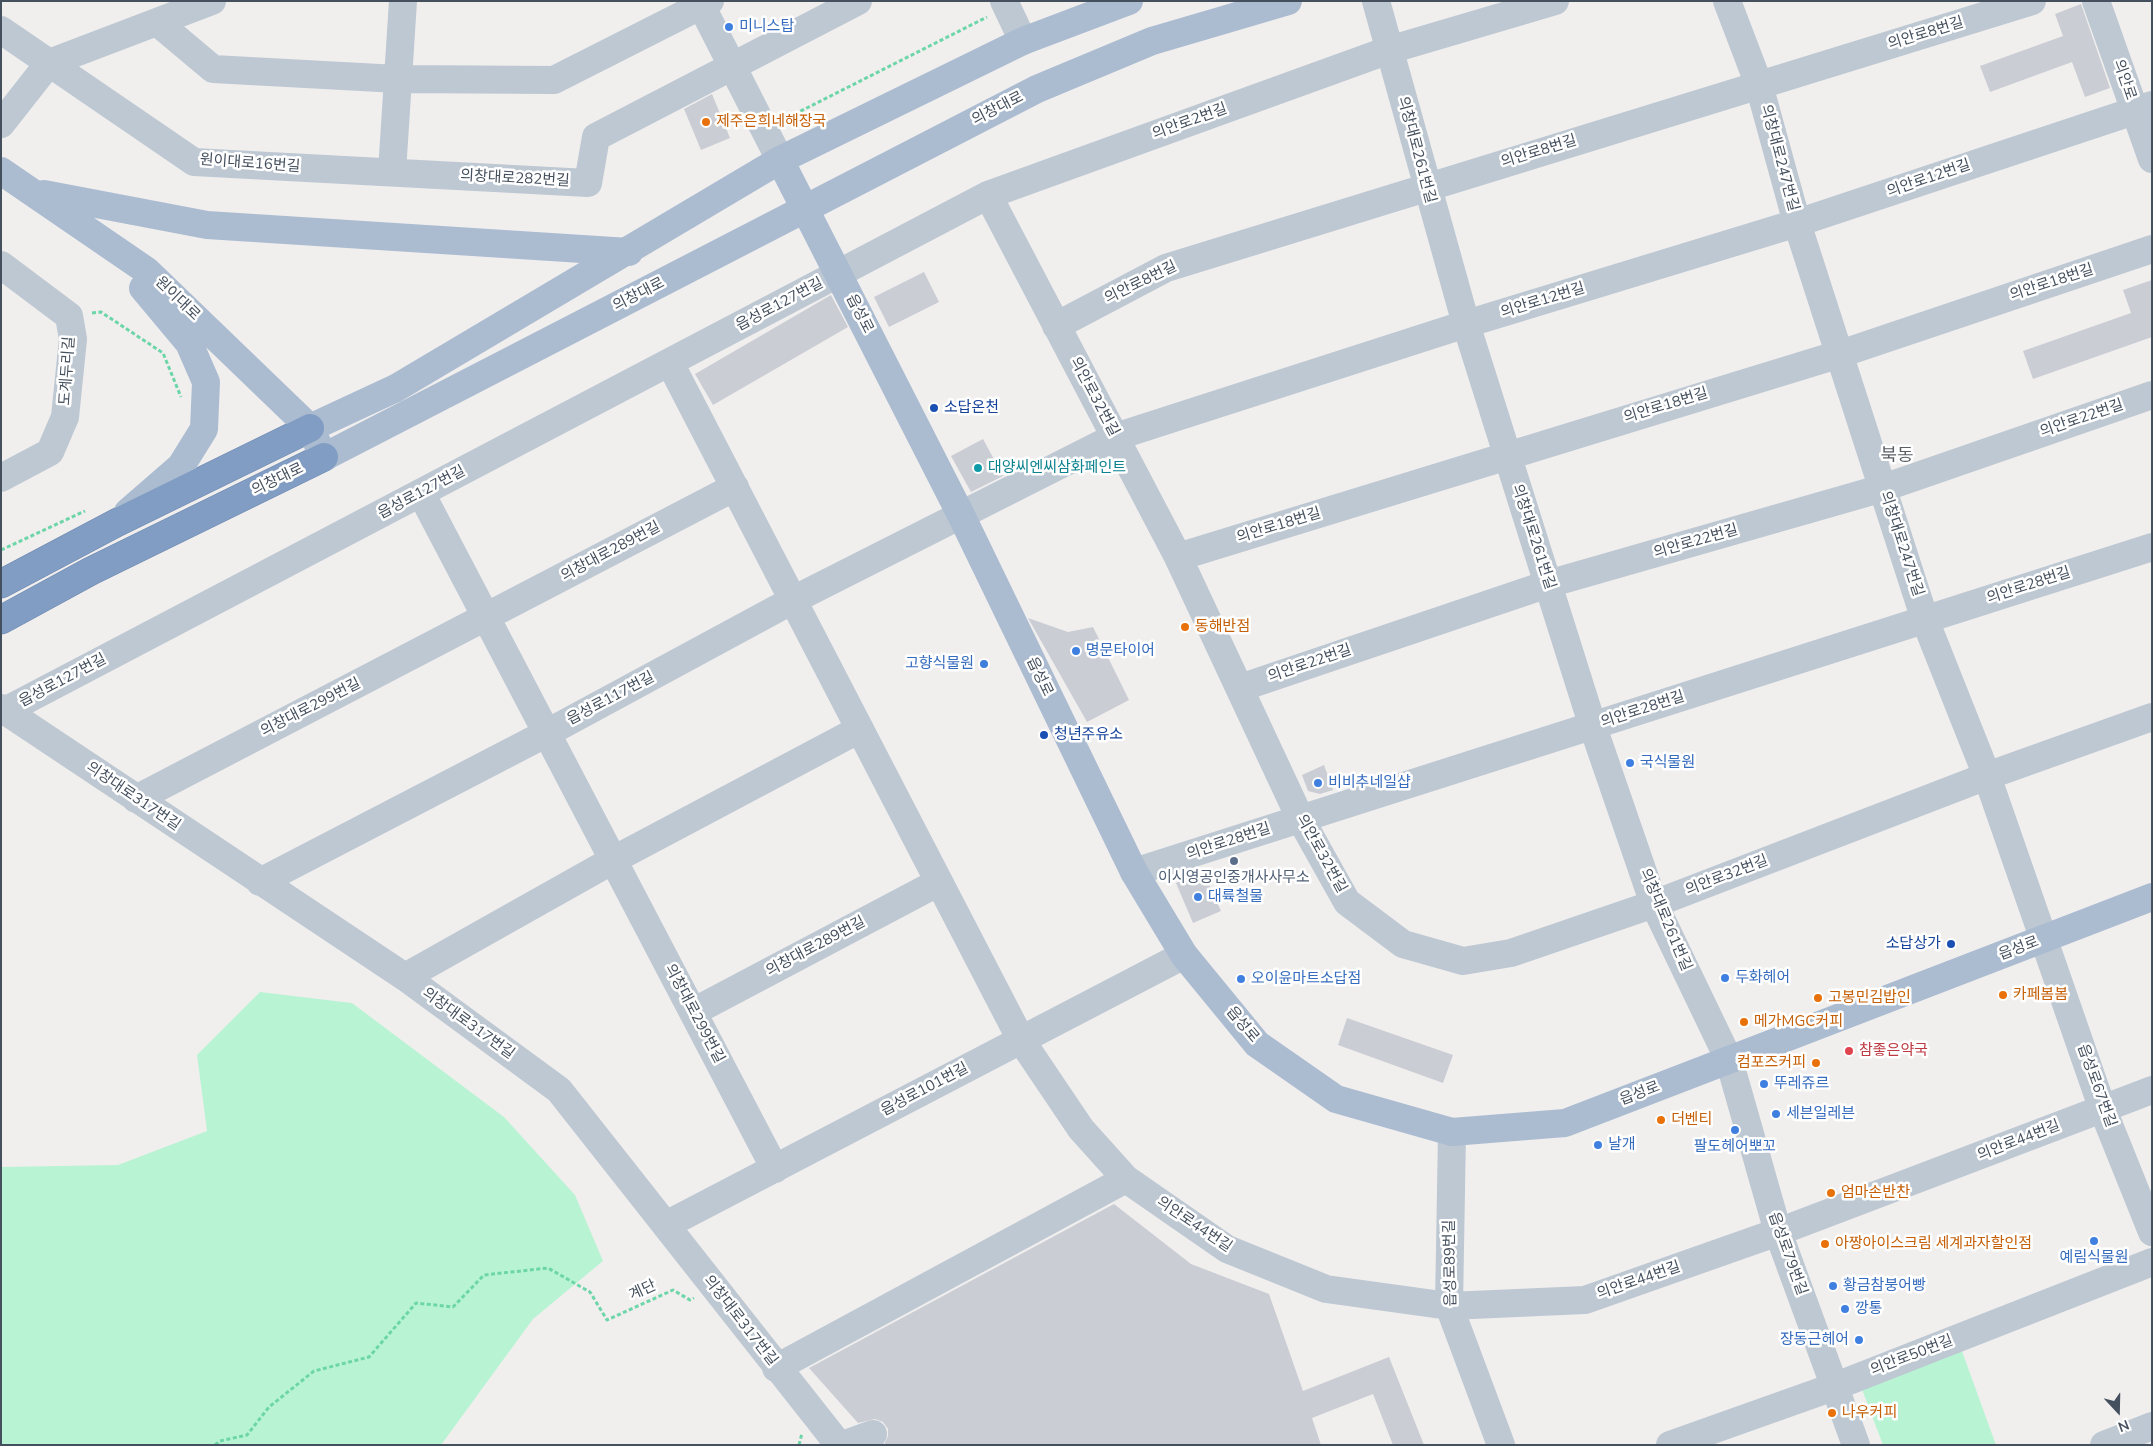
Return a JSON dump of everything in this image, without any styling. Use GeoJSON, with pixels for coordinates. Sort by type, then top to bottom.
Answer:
{"type":"FeatureCollection","features":[{"type":"Feature","properties":{"kind":"highway"},"geometry":{"type":"LineString","coordinates":[[1,584],[116,523],[310,428]]}},
{"type":"Feature","properties":{"kind":"highway","name":"의창대로"},"geometry":{"type":"LineString","coordinates":[[1,620],[91,571],[324,457]]}},
{"type":"Feature","properties":{"kind":"main road"},"geometry":{"type":"LineString","coordinates":[[310,428],[396,388],[629,252],[780,160],[1023,41],[1129,1]]}},
{"type":"Feature","properties":{"kind":"main road","name":"의창대로"},"geometry":{"type":"LineString","coordinates":[[324,457],[1037,89],[1152,41],[1288,1]]}},
{"type":"Feature","properties":{"kind":"main road","name":"읍성로"},"geometry":{"type":"LineString","coordinates":[[780,160],[962,517],[1134,872],[1184,955],[1257,1044],[1336,1099],[1452,1132],[1565,1123],[2152,896]]}},
{"type":"Feature","properties":{"kind":"main road","name":"원이대로"},"geometry":{"type":"LineString","coordinates":[[1,171],[147,271],[310,428],[324,457]]}},
{"type":"Feature","properties":{"kind":"main road"},"geometry":{"type":"LineString","coordinates":[[30,191],[207,225],[629,252]]}},
{"type":"Feature","properties":{"kind":"main road"},"geometry":{"type":"LineString","coordinates":[[30,191],[70,228],[144,288],[189,343],[206,382],[204,429],[181,466],[116,523]]}},
{"type":"Feature","properties":{"kind":"street"},"geometry":{"type":"LineString","coordinates":[[1,124],[49,62],[212,1]]}},
{"type":"Feature","properties":{"kind":"street"},"geometry":{"type":"LineString","coordinates":[[392,172],[403,1]]}},
{"type":"Feature","properties":{"kind":"street","name":"의창대로282번길"},"geometry":{"type":"LineString","coordinates":[[392,172],[588,183],[596,137],[858,1]]}},
{"type":"Feature","properties":{"kind":"street","name":"의창대로261번길"},"geometry":{"type":"LineString","coordinates":[[1376,1],[1426,187],[1466,324],[1593,726],[1654,904],[1729,1060]]}},
{"type":"Feature","properties":{"kind":"street","name":"의안로2번길"},"geometry":{"type":"LineString","coordinates":[[838,275],[988,195],[1389,50],[1556,1]]}},
{"type":"Feature","properties":{"kind":"street","name":"의창대로247번길"},"geometry":{"type":"LineString","coordinates":[[1727,1],[1759,85],[1797,224],[1925,620],[1987,776],[2044,939]]}},
{"type":"Feature","properties":{"kind":"street","name":"의안로8번길"},"geometry":{"type":"LineString","coordinates":[[1056,326],[1166,268],[2032,1]]}},
{"type":"Feature","properties":{"kind":"street","name":"의안로"},"geometry":{"type":"LineString","coordinates":[[2096,1],[2143,108],[2152,159]]}},
{"type":"Feature","properties":{"kind":"street"},"geometry":{"type":"LineString","coordinates":[[156,22],[213,69],[398,79],[554,80],[703,3],[732,66],[780,160]]}},
{"type":"Feature","properties":{"kind":"street"},"geometry":{"type":"LineString","coordinates":[[1005,4],[1023,41]]}},
{"type":"Feature","properties":{"kind":"street","name":"원이대로16번길"},"geometry":{"type":"LineString","coordinates":[[1,30],[194,162],[392,172]]}},
{"type":"Feature","properties":{"kind":"street","name":"의안로12번길"},"geometry":{"type":"LineString","coordinates":[[962,517],[1115,437],[1466,324],[1797,224],[2143,108]]}},
{"type":"Feature","properties":{"kind":"street","name":"의안로32번길"},"geometry":{"type":"LineString","coordinates":[[988,195],[1178,557],[1300,818],[1347,902],[1402,944],[1463,961],[1512,953],[1654,904],[1987,776],[2152,718]]}},
{"type":"Feature","properties":{"kind":"street","name":"의안로18번길"},"geometry":{"type":"LineString","coordinates":[[1178,557],[1840,354],[2152,249]]}},
{"type":"Feature","properties":{"kind":"street","name":"도계두리길"},"geometry":{"type":"LineString","coordinates":[[1,265],[69,316],[74,339],[65,417],[50,452],[1,478]]}},
{"type":"Feature","properties":{"kind":"street","name":"읍성로127번길"},"geometry":{"type":"LineString","coordinates":[[3,710],[838,275]]}},
{"type":"Feature","properties":{"kind":"street"},"geometry":{"type":"LineString","coordinates":[[670,363],[1021,1040]]}},
{"type":"Feature","properties":{"kind":"street","name":"의안로22번길"},"geometry":{"type":"LineString","coordinates":[[1240,688],[1548,584],[1882,488],[2152,395]]}},
{"type":"Feature","properties":{"kind":"street","name":"의창대로289번길"},"geometry":{"type":"LineString","coordinates":[[486,617],[734,487]]}},
{"type":"Feature","properties":{"kind":"street","name":"의창대로299번길"},"geometry":{"type":"LineString","coordinates":[[422,493],[775,1169]]}},
{"type":"Feature","properties":{"kind":"street","name":"읍성로117번길"},"geometry":{"type":"LineString","coordinates":[[260,882],[547,733],[793,600],[962,517]]}},
{"type":"Feature","properties":{"kind":"street","name":"의안로28번길"},"geometry":{"type":"LineString","coordinates":[[1134,872],[2152,547]]}},
{"type":"Feature","properties":{"kind":"street","name":"의창대로299번길"},"geometry":{"type":"LineString","coordinates":[[136,799],[486,617]]}},
{"type":"Feature","properties":{"kind":"street","name":"의창대로317번길"},"geometry":{"type":"LineString","coordinates":[[3,710],[405,977],[559,1090],[776,1368],[839,1445]]}},
{"type":"Feature","properties":{"kind":"street"},"geometry":{"type":"LineString","coordinates":[[405,977],[613,860],[860,729]]}},
{"type":"Feature","properties":{"kind":"street","name":"의창대로289번길"},"geometry":{"type":"LineString","coordinates":[[693,1012],[939,882]]}},
{"type":"Feature","properties":{"kind":"street","name":"읍성로67번길"},"geometry":{"type":"LineString","coordinates":[[2044,939],[2103,1110],[2152,1232]]}},
{"type":"Feature","properties":{"kind":"street","name":"읍성로101번길"},"geometry":{"type":"LineString","coordinates":[[666,1225],[1184,955]]}},
{"type":"Feature","properties":{"kind":"street","name":"의안로44번길"},"geometry":{"type":"LineString","coordinates":[[1021,1040],[1081,1129],[1126,1179],[1227,1249],[1326,1289],[1449,1306],[1585,1300],[1778,1232],[2152,1090]]}},
{"type":"Feature","properties":{"kind":"street","name":"읍성로79번길"},"geometry":{"type":"LineString","coordinates":[[1729,1060],[1778,1232],[1836,1386],[1856,1445]]}},
{"type":"Feature","properties":{"kind":"street","name":"읍성로89번길"},"geometry":{"type":"LineString","coordinates":[[1452,1132],[1449,1306],[1501,1445]]}},
{"type":"Feature","properties":{"kind":"street"},"geometry":{"type":"LineString","coordinates":[[776,1368],[1126,1179]]}},
{"type":"Feature","properties":{"kind":"street","name":"의안로50번길"},"geometry":{"type":"LineString","coordinates":[[1670,1445],[1836,1386],[2152,1262]]}},
{"type":"Feature","properties":{"kind":"street"},"geometry":{"type":"LineString","coordinates":[[2104,1445],[2152,1426]]}},
{"type":"Feature","properties":{"kind":"street"},"geometry":{"type":"LineString","coordinates":[[843,1445],[873,1434]]}},
{"type":"Feature","properties":{"kind":"path"},"geometry":{"type":"LineString","coordinates":[[776,124],[1005,4]]}},
{"type":"Feature","properties":{"kind":"path"},"geometry":{"type":"LineString","coordinates":[[69,316],[101,312],[162,353],[185,406],[204,413]]}},
{"type":"Feature","properties":{"kind":"path","name":"계단"},"geometry":{"type":"LineString","coordinates":[[215,1445],[220,1441],[247,1435],[269,1407],[314,1371],[369,1357],[416,1303],[453,1307],[484,1275],[548,1268],[590,1292],[606,1320],[673,1290],[690,1300],[716,1289]]}},
{"type":"Feature","properties":{"kind":"green space"},"geometry":{"type":"Polygon","coordinates":[[[260,992],[352,1003],[504,1117],[575,1195],[603,1261],[533,1319],[441,1445],[1,1445],[1,1167],[118,1165],[207,1131],[197,1055],[260,992]]]}},
{"type":"Feature","properties":{"kind":"green space"},"geometry":{"type":"Polygon","coordinates":[[[1959,1343],[1996,1445],[1883,1445],[1860,1384],[1959,1343]]]}},
{"type":"Feature","properties":{"kind":"building"},"geometry":{"type":"Polygon","coordinates":[[[2081,4],[2110,88],[2085,97],[2072,62],[1990,92],[1980,66],[2063,36],[2055,14],[2081,4]]]}},
{"type":"Feature","properties":{"kind":"building","name":"제주은희네해장국"},"geometry":{"type":"Polygon","coordinates":[[[712,94],[730,138],[701,150],[684,109],[712,94]]]}},
{"type":"Feature","properties":{"kind":"building"},"geometry":{"type":"Polygon","coordinates":[[[924,272],[939,302],[889,327],[874,297],[924,272]]]}},
{"type":"Feature","properties":{"kind":"building"},"geometry":{"type":"Polygon","coordinates":[[[2152,280],[2152,337],[2033,379],[2023,351],[2131,313],[2123,290],[2152,280]]]}},
{"type":"Feature","properties":{"kind":"building"},"geometry":{"type":"Polygon","coordinates":[[[831,295],[848,327],[713,405],[695,374],[831,295]]]}},
{"type":"Feature","properties":{"kind":"building","name":"대양씨엔씨삼화페인트"},"geometry":{"type":"Polygon","coordinates":[[[983,439],[1003,476],[971,492],[951,456],[983,439]]]}},
{"type":"Feature","properties":{"kind":"building","name":"명문타이어"},"geometry":{"type":"Polygon","coordinates":[[[1028,618],[1068,632],[1093,627],[1129,700],[1087,722],[1028,618]]]}},
{"type":"Feature","properties":{"kind":"building","name":"비비추네일샵"},"geometry":{"type":"Polygon","coordinates":[[[1324,765],[1333,790],[1320,794],[1308,791],[1302,775],[1324,765]]]}},
{"type":"Feature","properties":{"kind":"building","name":"대륙철물"},"geometry":{"type":"Polygon","coordinates":[[[1203,871],[1221,911],[1193,923],[1176,883],[1203,871]]]}},
{"type":"Feature","properties":{"kind":"building"},"geometry":{"type":"Polygon","coordinates":[[[1347,1018],[1453,1055],[1443,1083],[1338,1045],[1347,1018]]]}},
{"type":"Feature","properties":{"kind":"building"},"geometry":{"type":"Polygon","coordinates":[[[1114,1204],[1191,1264],[1269,1294],[1303,1391],[1389,1357],[1424,1445],[1393,1445],[1373,1394],[1312,1418],[1321,1445],[884,1445],[888,1436],[888,1429],[883,1422],[875,1419],[858,1423],[809,1368],[1114,1204]]]}},
{"type":"Feature","properties":{"kind":"place","name":"미니스탑"},"geometry":{"type":"Point","coordinates":[729,27]}},
{"type":"Feature","properties":{"kind":"place","name":"제주은희네해장국"},"geometry":{"type":"Point","coordinates":[706,122]}},
{"type":"Feature","properties":{"kind":"place","name":"소답온천"},"geometry":{"type":"Point","coordinates":[934,408]}},
{"type":"Feature","properties":{"kind":"place","name":"대양씨엔씨삼화페인트"},"geometry":{"type":"Point","coordinates":[978,468]}},
{"type":"Feature","properties":{"kind":"place","name":"동해반점"},"geometry":{"type":"Point","coordinates":[1185,627]}},
{"type":"Feature","properties":{"kind":"place","name":"명문타이어"},"geometry":{"type":"Point","coordinates":[1076,651]}},
{"type":"Feature","properties":{"kind":"place","name":"고향식물원"},"geometry":{"type":"Point","coordinates":[984,664]}},
{"type":"Feature","properties":{"kind":"place","name":"청년주유소"},"geometry":{"type":"Point","coordinates":[1044,735]}},
{"type":"Feature","properties":{"kind":"place","name":"국식물원"},"geometry":{"type":"Point","coordinates":[1630,763]}},
{"type":"Feature","properties":{"kind":"place","name":"비비추네일샵"},"geometry":{"type":"Point","coordinates":[1318,783]}},
{"type":"Feature","properties":{"kind":"place","name":"이시영공인중개사사무소"},"geometry":{"type":"Point","coordinates":[1234,861]}},
{"type":"Feature","properties":{"kind":"place","name":"대륙철물"},"geometry":{"type":"Point","coordinates":[1198,897]}},
{"type":"Feature","properties":{"kind":"place","name":"소답상가"},"geometry":{"type":"Point","coordinates":[1951,944]}},
{"type":"Feature","properties":{"kind":"place","name":"두화헤어"},"geometry":{"type":"Point","coordinates":[1725,978]}},
{"type":"Feature","properties":{"kind":"place","name":"오이윤마트소답점"},"geometry":{"type":"Point","coordinates":[1241,979]}},
{"type":"Feature","properties":{"kind":"place","name":"카페봄봄"},"geometry":{"type":"Point","coordinates":[2003,995]}},
{"type":"Feature","properties":{"kind":"place","name":"고봉민김밥인"},"geometry":{"type":"Point","coordinates":[1818,998]}},
{"type":"Feature","properties":{"kind":"place","name":"메가MGC커피"},"geometry":{"type":"Point","coordinates":[1744,1022]}},
{"type":"Feature","properties":{"kind":"place","name":"참좋은약국"},"geometry":{"type":"Point","coordinates":[1849,1051]}},
{"type":"Feature","properties":{"kind":"place","name":"컴포즈커피"},"geometry":{"type":"Point","coordinates":[1816,1063]}},
{"type":"Feature","properties":{"kind":"place","name":"뚜레쥬르"},"geometry":{"type":"Point","coordinates":[1764,1084]}},
{"type":"Feature","properties":{"kind":"place","name":"세븐일레븐"},"geometry":{"type":"Point","coordinates":[1776,1114]}},
{"type":"Feature","properties":{"kind":"place","name":"더벤티"},"geometry":{"type":"Point","coordinates":[1661,1120]}},
{"type":"Feature","properties":{"kind":"place","name":"팔도헤어뽀꼬"},"geometry":{"type":"Point","coordinates":[1735,1130]}},
{"type":"Feature","properties":{"kind":"place","name":"날개"},"geometry":{"type":"Point","coordinates":[1598,1145]}},
{"type":"Feature","properties":{"kind":"place","name":"엄마손반찬"},"geometry":{"type":"Point","coordinates":[1831,1193]}},
{"type":"Feature","properties":{"kind":"place","name":"예림식물원"},"geometry":{"type":"Point","coordinates":[2094,1241]}},
{"type":"Feature","properties":{"kind":"place","name":"아짱아이스크림 세계과자할인점"},"geometry":{"type":"Point","coordinates":[1825,1244]}},
{"type":"Feature","properties":{"kind":"place","name":"황금참붕어빵"},"geometry":{"type":"Point","coordinates":[1833,1286]}},
{"type":"Feature","properties":{"kind":"place","name":"깡통"},"geometry":{"type":"Point","coordinates":[1845,1309]}},
{"type":"Feature","properties":{"kind":"place","name":"장동근헤어"},"geometry":{"type":"Point","coordinates":[1859,1340]}},
{"type":"Feature","properties":{"kind":"place","name":"나우커피"},"geometry":{"type":"Point","coordinates":[1832,1413]}},
{"type":"Feature","properties":{"kind":"district","name":"북동"},"geometry":{"type":"Point","coordinates":[1897,457]}}]}
